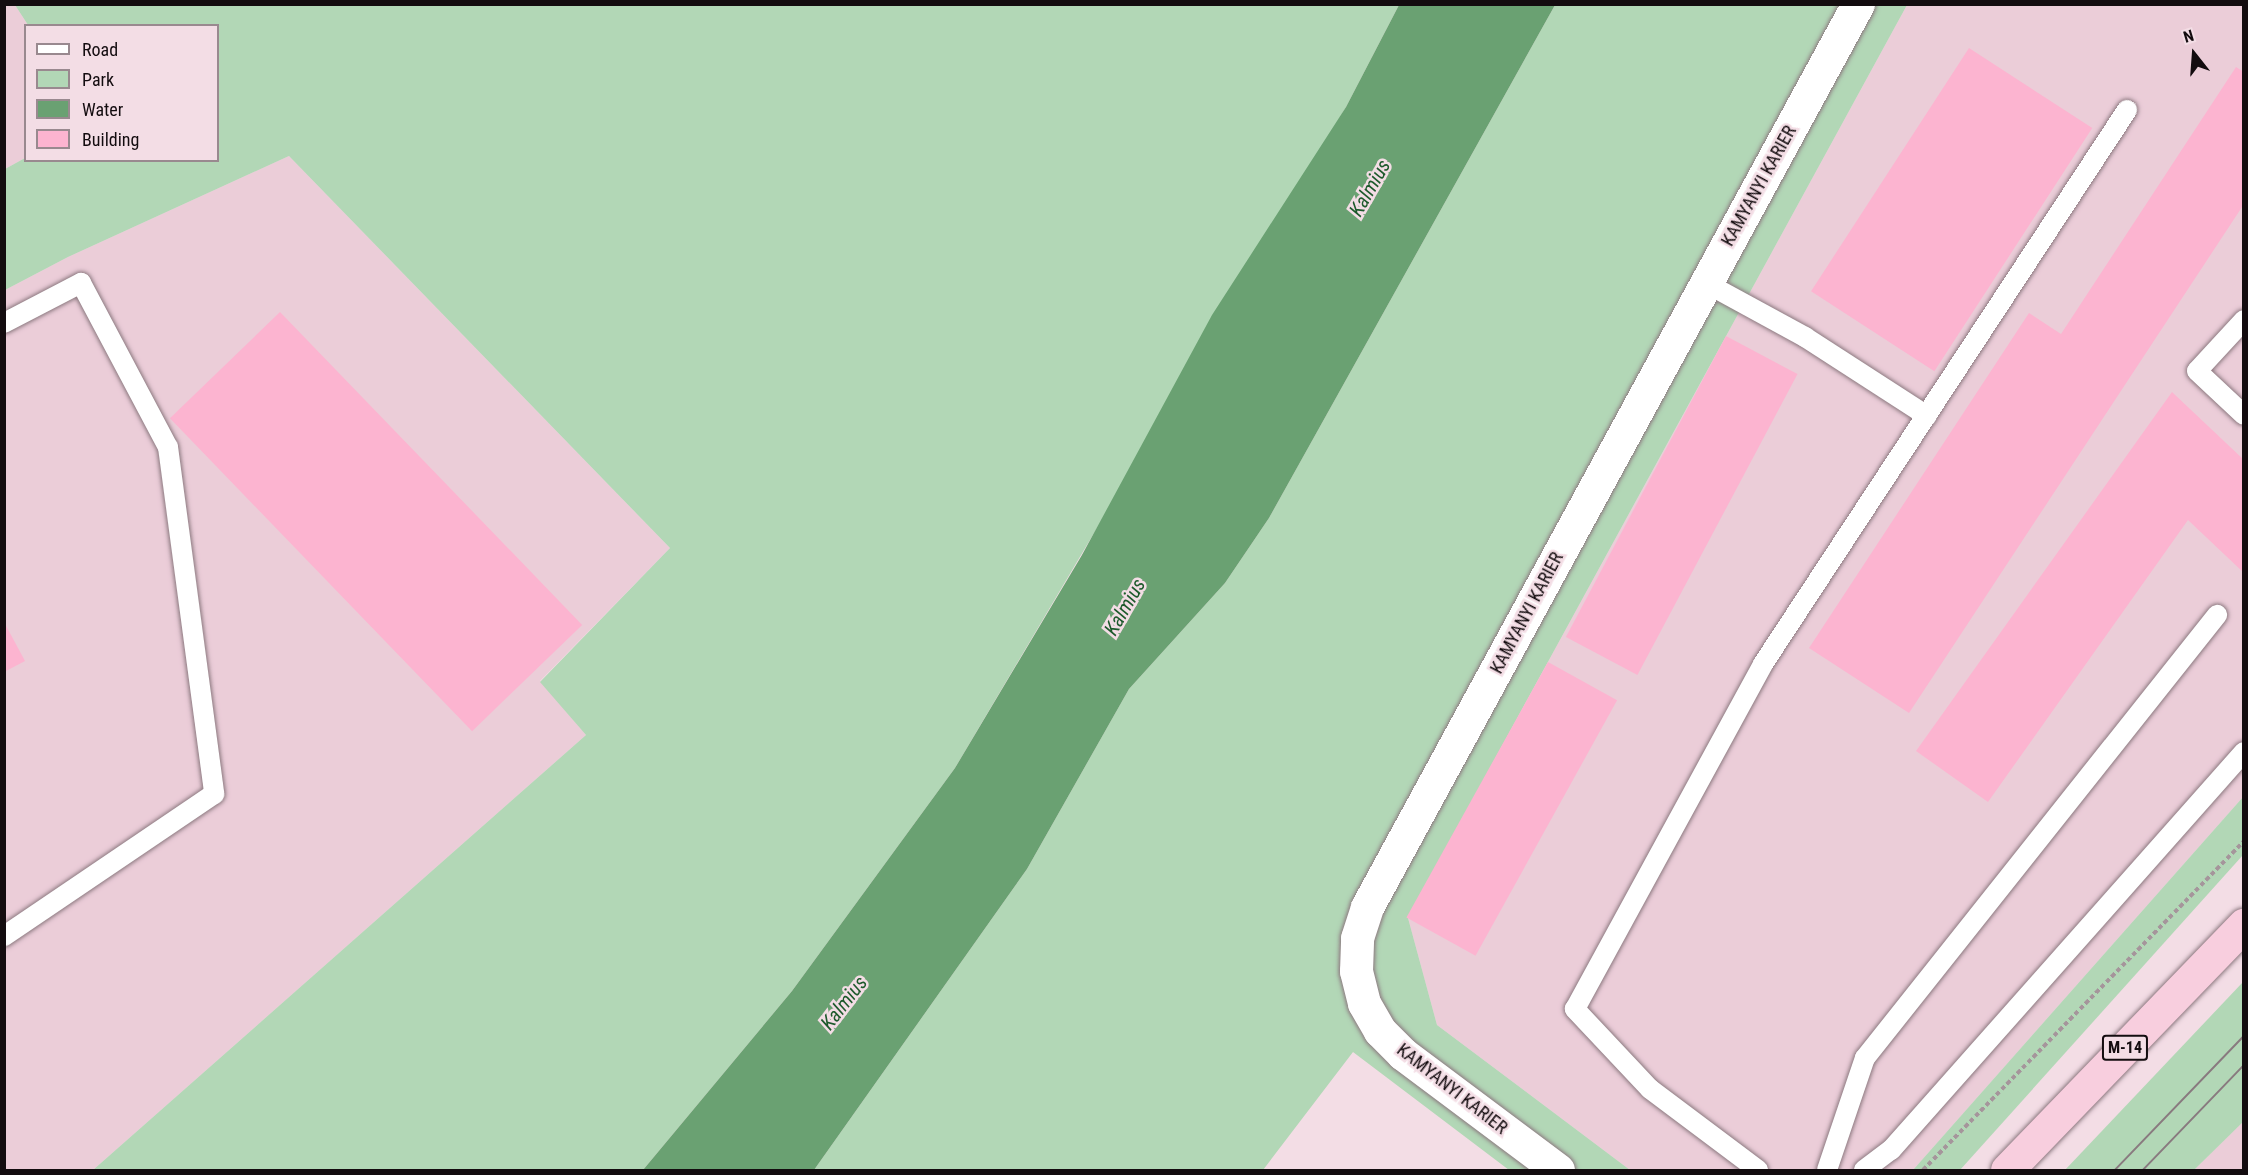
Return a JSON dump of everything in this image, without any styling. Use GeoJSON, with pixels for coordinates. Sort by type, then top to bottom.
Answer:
{"type":"FeatureCollection","features":[{"type":"Feature","properties":{"kind":"highway","name":"М-14"},"geometry":{"type":"LineString","coordinates":[[2007,1170],[2244,925]]}},
{"type":"Feature","properties":{"kind":"street","name":"KAMYANYI KARIER"},"geometry":{"type":"LineString","coordinates":[[1558,1170],[1403,1054],[1380,1031],[1364,1003],[1356,971],[1357,938],[1373,896],[1858,4]]}},
{"type":"Feature","properties":{"kind":"lane"},"geometry":{"type":"LineString","coordinates":[[1758,1170],[1650,1089],[1575,1009],[1763,664],[2127,110]]}},
{"type":"Feature","properties":{"kind":"lane"},"geometry":{"type":"LineString","coordinates":[[4,323],[81,283],[168,447],[214,794],[4,936]]}},
{"type":"Feature","properties":{"kind":"lane"},"geometry":{"type":"LineString","coordinates":[[1706,283],[1805,337],[1927,416]]}},
{"type":"Feature","properties":{"kind":"lane"},"geometry":{"type":"LineString","coordinates":[[2244,320],[2197,371],[2244,415]]}},
{"type":"Feature","properties":{"kind":"lane"},"geometry":{"type":"LineString","coordinates":[[1827,1170],[1865,1058],[2217,615]]}},
{"type":"Feature","properties":{"kind":"lane"},"geometry":{"type":"LineString","coordinates":[[1864,1170],[1891,1150],[2244,752]]}},
{"type":"Feature","properties":{"kind":"path"},"geometry":{"type":"LineString","coordinates":[[1923,1170],[2244,841]]}},
{"type":"Feature","properties":{"kind":"shaded area"},"geometry":{"type":"Polygon","coordinates":[[[5,5],[15,5],[27,24],[24,24],[24,159],[5,169],[5,5]]]}},
{"type":"Feature","properties":{"kind":"shaded area"},"geometry":{"type":"Polygon","coordinates":[[[1907,5],[2243,5],[2243,797],[1913,1170],[1630,1170],[1437,1025],[1408,918],[1907,5]]]}},
{"type":"Feature","properties":{"kind":"shaded area"},"geometry":{"type":"Polygon","coordinates":[[[289,156],[670,548],[540,681],[586,735],[93,1170],[5,1170],[5,290],[68,257],[289,156]]]}},
{"type":"Feature","properties":{"kind":"shaded area"},"geometry":{"type":"Polygon","coordinates":[[[2243,1122],[2243,1170],[2194,1170],[2210,1154],[2243,1122]]]}},
{"type":"Feature","properties":{"kind":"green space"},"geometry":{"type":"Polygon","coordinates":[[[15,5],[1399,5],[1346,107],[955,768],[792,991],[643,1170],[93,1170],[586,735],[540,682],[670,548],[289,156],[68,257],[5,290],[5,169],[24,159],[24,162],[219,162],[219,24],[27,24],[15,5]]]}},
{"type":"Feature","properties":{"kind":"green space"},"geometry":{"type":"Polygon","coordinates":[[[1555,5],[1907,5],[1408,918],[1437,1025],[1630,1170],[1509,1170],[1353,1052],[1263,1170],[814,1170],[1027,869],[1129,689],[1225,583],[1269,518],[1555,5]]]}},
{"type":"Feature","properties":{"kind":"green space"},"geometry":{"type":"Polygon","coordinates":[[[2243,797],[2243,855],[1960,1170],[1913,1170],[2243,797]]]}},
{"type":"Feature","properties":{"kind":"green space"},"geometry":{"type":"Polygon","coordinates":[[[2243,982],[2243,1122],[2194,1170],[2065,1170],[2243,982]]]}},
{"type":"Feature","properties":{"kind":"water","name":"Kalmius"},"geometry":{"type":"Polygon","coordinates":[[[1399,5],[1555,5],[1269,518],[1225,583],[1129,689],[1027,869],[814,1170],[643,1170],[792,991],[955,768],[1082,555],[1212,315],[1346,107],[1399,5]]]}},
{"type":"Feature","properties":{"kind":"building"},"geometry":{"type":"Polygon","coordinates":[[[1969,48],[2092,128],[1934,371],[1811,291],[1969,48]]]}},
{"type":"Feature","properties":{"kind":"building"},"geometry":{"type":"Polygon","coordinates":[[[2236,67],[2244,72],[2244,204],[1909,713],[1809,648],[2029,313],[2061,334],[2236,67]]]}},
{"type":"Feature","properties":{"kind":"building"},"geometry":{"type":"Polygon","coordinates":[[[280,312],[582,625],[472,731],[170,418],[280,312]]]}},
{"type":"Feature","properties":{"kind":"building"},"geometry":{"type":"Polygon","coordinates":[[[1726,336],[1798,374],[1637,675],[1566,637],[1726,336]]]}},
{"type":"Feature","properties":{"kind":"building"},"geometry":{"type":"Polygon","coordinates":[[[2172,392],[2244,460],[2244,573],[2188,520],[1988,802],[1916,751],[2172,392]]]}},
{"type":"Feature","properties":{"kind":"building"},"geometry":{"type":"Polygon","coordinates":[[[4,622],[25,661],[4,672],[4,622]]]}},
{"type":"Feature","properties":{"kind":"building"},"geometry":{"type":"Polygon","coordinates":[[[1548,662],[1617,700],[1476,956],[1406,917],[1548,662]]]}},
{"type":"Feature","properties":{"kind":"tram line"},"geometry":{"type":"LineString","coordinates":[[2115,1170],[2244,1036]]}},
{"type":"Feature","properties":{"kind":"tram line"},"geometry":{"type":"LineString","coordinates":[[2143,1170],[2244,1065]]}}]}
